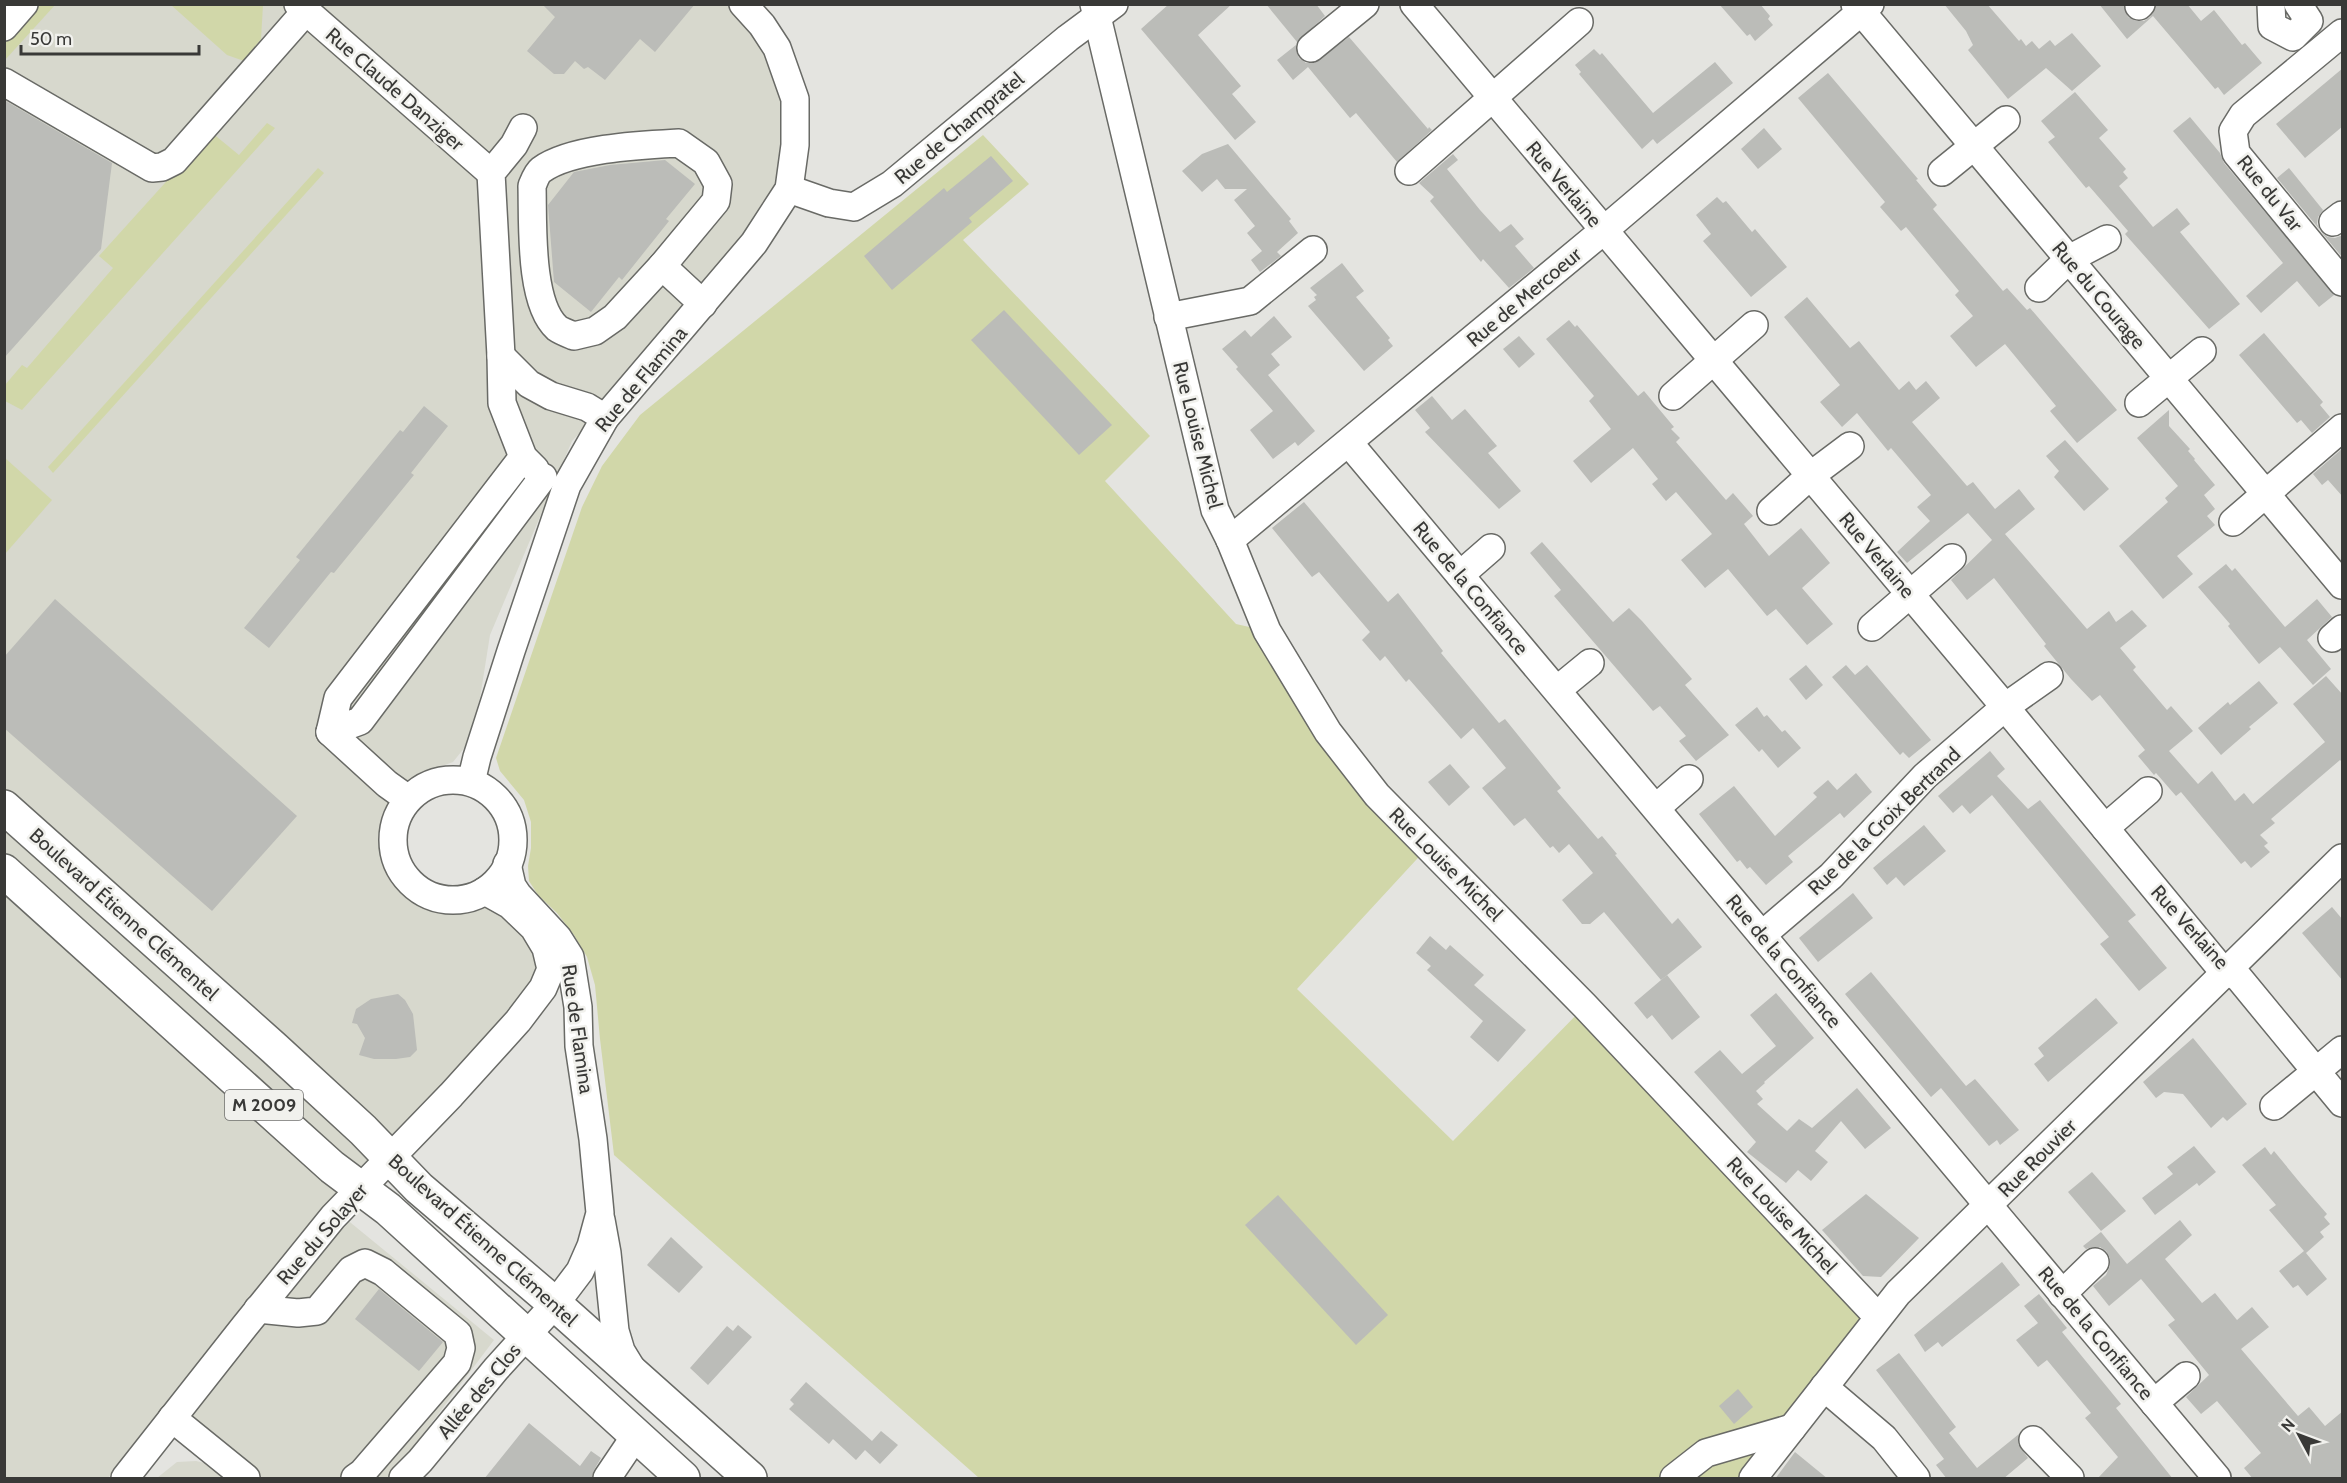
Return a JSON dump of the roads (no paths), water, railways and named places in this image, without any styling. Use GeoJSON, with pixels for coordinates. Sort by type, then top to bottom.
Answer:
{"type":"FeatureCollection","features":[{"type":"Feature","properties":{"kind":"main road","name":"Boulevard Étienne Clémentel"},"geometry":{"type":"LineString","coordinates":[[4,807],[274,1048],[419,1188],[555,1304],[750,1479]]}},
{"type":"Feature","properties":{"kind":"main road","name":"Boulevard Étienne Clémentel"},"geometry":{"type":"LineString","coordinates":[[4,871],[332,1167],[388,1209],[683,1479]]}},
{"type":"Feature","properties":{"kind":"street"},"geometry":{"type":"LineString","coordinates":[[4,27],[24,4]]}},
{"type":"Feature","properties":{"kind":"street","name":"Rue de Flamina"},"geometry":{"type":"LineString","coordinates":[[471,782],[501,683],[555,482],[605,418],[754,243],[789,189],[795,145],[795,99],[777,48],[762,25],[743,4]]}},
{"type":"Feature","properties":{"kind":"street"},"geometry":{"type":"LineString","coordinates":[[1311,48],[1365,4]]}},
{"type":"Feature","properties":{"kind":"street","name":"Rue Verlaine"},"geometry":{"type":"LineString","coordinates":[[1414,4],[2006,707],[2218,965],[2239,978],[2343,1103]]}},
{"type":"Feature","properties":{"kind":"street"},"geometry":{"type":"LineString","coordinates":[[2271,4],[2272,26],[2293,37],[2309,21],[2298,4]]}},
{"type":"Feature","properties":{"kind":"street","name":"Rue du Courage"},"geometry":{"type":"LineString","coordinates":[[1862,7],[1974,146],[2343,585]]}},
{"type":"Feature","properties":{"kind":"street","name":"Rue de Mercoeur"},"geometry":{"type":"LineString","coordinates":[[1230,540],[1603,231],[1862,7]]}},
{"type":"Feature","properties":{"kind":"street","name":"Rue de Champratel"},"geometry":{"type":"LineString","coordinates":[[789,189],[829,204],[854,207],[892,184],[1102,9]]}},
{"type":"Feature","properties":{"kind":"street","name":"Rue Louise Michel"},"geometry":{"type":"LineString","coordinates":[[1102,9],[1168,316],[1215,510],[1230,540],[1267,631],[1328,732],[1377,795],[1585,1006],[1878,1317]]}},
{"type":"Feature","properties":{"kind":"street"},"geometry":{"type":"LineString","coordinates":[[4,82],[152,168],[162,167],[174,161],[314,10]]}},
{"type":"Feature","properties":{"kind":"street","name":"Rue Claude Danziger"},"geometry":{"type":"LineString","coordinates":[[314,10],[491,173]]}},
{"type":"Feature","properties":{"kind":"street"},"geometry":{"type":"LineString","coordinates":[[1408,171],[1580,22]]}},
{"type":"Feature","properties":{"kind":"street","name":"Rue du Var"},"geometry":{"type":"LineString","coordinates":[[2342,282],[2236,153],[2233,131],[2243,115],[2343,33]]}},
{"type":"Feature","properties":{"kind":"street"},"geometry":{"type":"LineString","coordinates":[[1942,171],[2006,120]]}},
{"type":"Feature","properties":{"kind":"street"},"geometry":{"type":"LineString","coordinates":[[330,732],[360,721],[555,482],[523,457],[502,402],[491,173],[519,137],[539,171]]}},
{"type":"Feature","properties":{"kind":"street"},"geometry":{"type":"LineString","coordinates":[[679,143],[706,162],[718,184],[716,201],[662,266],[615,317],[595,331],[574,336],[556,327],[543,306],[537,287],[532,186],[539,171],[568,156],[654,144],[679,143]]}},
{"type":"Feature","properties":{"kind":"street"},"geometry":{"type":"LineString","coordinates":[[2039,288],[2069,259],[2107,239]]}},
{"type":"Feature","properties":{"kind":"street"},"geometry":{"type":"LineString","coordinates":[[1168,316],[1250,301],[1313,250]]}},
{"type":"Feature","properties":{"kind":"street"},"geometry":{"type":"LineString","coordinates":[[662,266],[703,304]]}},
{"type":"Feature","properties":{"kind":"street"},"geometry":{"type":"LineString","coordinates":[[1672,396],[1754,325]]}},
{"type":"Feature","properties":{"kind":"street"},"geometry":{"type":"LineString","coordinates":[[2139,403],[2202,351]]}},
{"type":"Feature","properties":{"kind":"street"},"geometry":{"type":"LineString","coordinates":[[501,356],[529,384],[551,396],[587,407],[605,418]]}},
{"type":"Feature","properties":{"kind":"street"},"geometry":{"type":"LineString","coordinates":[[2233,522],[2343,428]]}},
{"type":"Feature","properties":{"kind":"street","name":"Rue de la Confiance"},"geometry":{"type":"LineString","coordinates":[[1349,443],[2217,1478]]}},
{"type":"Feature","properties":{"kind":"street"},"geometry":{"type":"LineString","coordinates":[[1771,511],[1810,476],[1850,446]]}},
{"type":"Feature","properties":{"kind":"street"},"geometry":{"type":"LineString","coordinates":[[330,732],[338,698],[523,457]]}},
{"type":"Feature","properties":{"kind":"street"},"geometry":{"type":"LineString","coordinates":[[1460,574],[1491,548]]}},
{"type":"Feature","properties":{"kind":"street"},"geometry":{"type":"LineString","coordinates":[[1872,627],[1952,558]]}},
{"type":"Feature","properties":{"kind":"street"},"geometry":{"type":"LineString","coordinates":[[1557,690],[1590,663]]}},
{"type":"Feature","properties":{"kind":"street","name":"Rue de la Croix Bertrand"},"geometry":{"type":"LineString","coordinates":[[1762,935],[1831,876],[1925,776],[2006,707],[2049,676]]}},
{"type":"Feature","properties":{"kind":"street"},"geometry":{"type":"LineString","coordinates":[[330,732],[387,784],[408,799]]}},
{"type":"Feature","properties":{"kind":"street"},"geometry":{"type":"LineString","coordinates":[[449,779],[471,782],[492,794],[507,812],[513,835],[510,858],[500,878],[485,891],[467,898],[448,900],[429,896],[411,884],[402,872],[394,853],[393,834],[398,815],[408,799],[427,785],[449,779]]}},
{"type":"Feature","properties":{"kind":"street"},"geometry":{"type":"LineString","coordinates":[[1656,808],[1689,779]]}},
{"type":"Feature","properties":{"kind":"street"},"geometry":{"type":"LineString","coordinates":[[2105,828],[2148,791]]}},
{"type":"Feature","properties":{"kind":"street","name":"Rue Rouvier"},"geometry":{"type":"LineString","coordinates":[[1753,1479],[1898,1293],[2343,858]]}},
{"type":"Feature","properties":{"kind":"street","name":"Rue de Flamina"},"geometry":{"type":"LineString","coordinates":[[507,864],[512,886],[518,895],[558,938],[570,957],[578,1007],[579,1046],[593,1139],[615,1331],[621,1351],[637,1377]]}},
{"type":"Feature","properties":{"kind":"street","name":"Rue du Solayer"},"geometry":{"type":"LineString","coordinates":[[125,1479],[171,1418],[333,1217],[473,1071],[543,988],[551,969],[546,948],[534,928],[510,905],[485,891]]}},
{"type":"Feature","properties":{"kind":"street"},"geometry":{"type":"LineString","coordinates":[[533,1002],[545,1001],[562,1009],[579,1046]]}},
{"type":"Feature","properties":{"kind":"street"},"geometry":{"type":"LineString","coordinates":[[2274,1106],[2343,1050]]}},
{"type":"Feature","properties":{"kind":"street","name":"Rue de Flamina"},"geometry":{"type":"LineString","coordinates":[[555,1304],[580,1271],[591,1246],[600,1213]]}},
{"type":"Feature","properties":{"kind":"street"},"geometry":{"type":"LineString","coordinates":[[2062,1294],[2095,1262]]}},
{"type":"Feature","properties":{"kind":"street"},"geometry":{"type":"LineString","coordinates":[[258,1309],[298,1313],[317,1311],[351,1270],[365,1263],[383,1272],[458,1334],[461,1348],[458,1363],[355,1479]]}},
{"type":"Feature","properties":{"kind":"street","name":"Allée des Clos"},"geometry":{"type":"LineString","coordinates":[[403,1479],[526,1334],[555,1304]]}},
{"type":"Feature","properties":{"kind":"street"},"geometry":{"type":"LineString","coordinates":[[2154,1403],[2186,1376]]}},
{"type":"Feature","properties":{"kind":"street"},"geometry":{"type":"LineString","coordinates":[[1824,1388],[1884,1438],[1916,1479]]}},
{"type":"Feature","properties":{"kind":"street"},"geometry":{"type":"LineString","coordinates":[[171,1418],[246,1479]]}},
{"type":"Feature","properties":{"kind":"street"},"geometry":{"type":"LineString","coordinates":[[1674,1479],[1706,1453],[1792,1428]]}},
{"type":"Feature","properties":{"kind":"street"},"geometry":{"type":"LineString","coordinates":[[607,1479],[636,1435]]}},
{"type":"Feature","properties":{"kind":"street"},"geometry":{"type":"LineString","coordinates":[[2033,1440],[2070,1479]]}}]}
